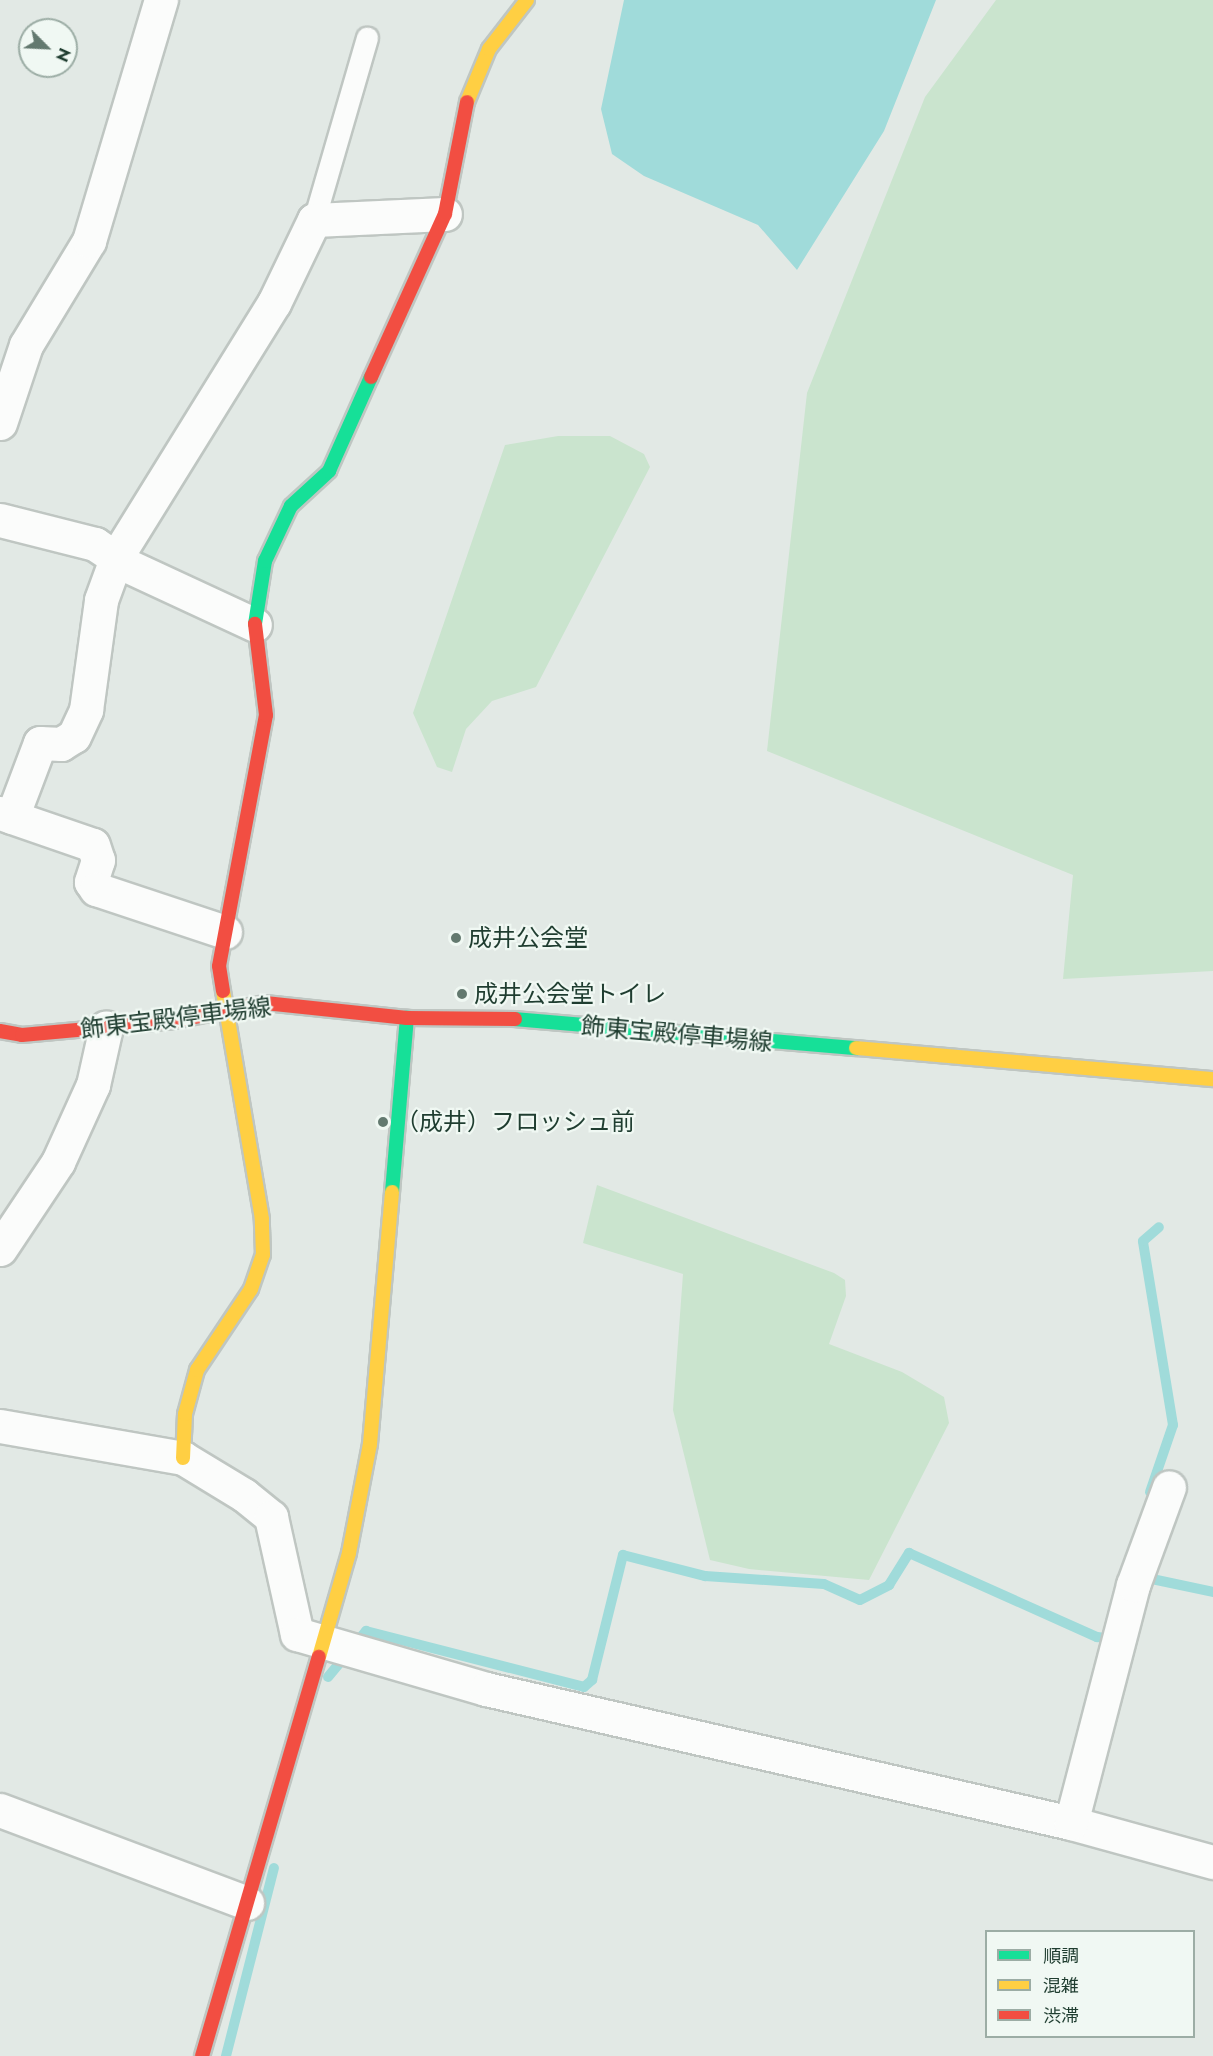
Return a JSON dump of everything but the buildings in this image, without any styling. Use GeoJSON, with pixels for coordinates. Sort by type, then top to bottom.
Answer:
{"type":"FeatureCollection","features":[{"type":"Feature","properties":{"kind":"street"},"geometry":{"type":"LineString","coordinates":[[0,423],[26,345],[89,241],[161,0]]}},
{"type":"Feature","properties":{"kind":"street"},"geometry":{"type":"LineString","coordinates":[[183,1458],[186,1414],[197,1370],[251,1289],[263,1255],[262,1219],[222,1009],[219,966],[266,715],[255,626],[265,561],[291,506],[329,471],[445,214],[468,94],[489,49],[527,0]]}},
{"type":"Feature","properties":{"kind":"street"},"geometry":{"type":"LineString","coordinates":[[225,932],[96,889],[91,882],[98,860],[93,845],[6,815],[40,743],[61,744],[74,736],[86,710],[101,600],[117,556],[274,303],[314,220],[445,214]]}},
{"type":"Feature","properties":{"kind":"street"},"geometry":{"type":"LineString","coordinates":[[0,519],[96,544],[255,626]]}},
{"type":"Feature","properties":{"kind":"street","name":"飾東宝殿停車場線"},"geometry":{"type":"LineString","coordinates":[[0,1031],[22,1035],[175,1021],[222,1009],[265,1003],[407,1018],[507,1018],[1213,1079]]}},
{"type":"Feature","properties":{"kind":"street"},"geometry":{"type":"LineString","coordinates":[[202,2056],[328,1641],[349,1553],[370,1443],[407,1018]]}},
{"type":"Feature","properties":{"kind":"street"},"geometry":{"type":"LineString","coordinates":[[0,1249],[58,1162],[93,1085],[106,1027]]}},
{"type":"Feature","properties":{"kind":"street"},"geometry":{"type":"LineString","coordinates":[[0,1426],[183,1458],[271,1517],[297,1634],[328,1641],[486,1689],[1071,1823],[1213,1862]]}},
{"type":"Feature","properties":{"kind":"street"},"geometry":{"type":"LineString","coordinates":[[1071,1823],[1122,1623],[1168,1490]]}},
{"type":"Feature","properties":{"kind":"street"},"geometry":{"type":"LineString","coordinates":[[0,1810],[247,1903]]}},
{"type":"Feature","properties":{"kind":"lane"},"geometry":{"type":"LineString","coordinates":[[314,220],[367,38]]}},
{"type":"Feature","properties":{"kind":"green space"},"geometry":{"type":"Polygon","coordinates":[[[996,0],[1213,0],[1213,971],[1063,979],[1073,875],[767,751],[807,393],[925,97],[996,0]]]}},
{"type":"Feature","properties":{"kind":"green space"},"geometry":{"type":"Polygon","coordinates":[[[558,436],[610,436],[644,454],[650,467],[536,687],[492,701],[466,729],[452,772],[437,767],[413,713],[505,445],[558,436]]]}},
{"type":"Feature","properties":{"kind":"green space"},"geometry":{"type":"Polygon","coordinates":[[[597,1185],[834,1273],[845,1280],[846,1296],[829,1344],[902,1372],[944,1397],[949,1423],[869,1580],[749,1569],[710,1560],[673,1410],[683,1274],[583,1243],[597,1185]]]}},
{"type":"Feature","properties":{"kind":"water"},"geometry":{"type":"Polygon","coordinates":[[[624,0],[936,0],[884,131],[797,270],[758,225],[644,176],[612,154],[601,109],[624,0]]]}},
{"type":"Feature","properties":{"kind":"waterway"},"geometry":{"type":"LineString","coordinates":[[1150,1492],[1173,1425],[1143,1241],[1159,1227]]}},
{"type":"Feature","properties":{"kind":"waterway"},"geometry":{"type":"LineString","coordinates":[[328,1677],[366,1631],[584,1687],[592,1680],[623,1555],[705,1576],[824,1584],[860,1600],[889,1585],[909,1553],[1097,1637],[1115,1639]]}},
{"type":"Feature","properties":{"kind":"waterway"},"geometry":{"type":"LineString","coordinates":[[1152,1579],[1213,1592]]}},
{"type":"Feature","properties":{"kind":"waterway"},"geometry":{"type":"LineString","coordinates":[[226,2056],[274,1868]]}},
{"type":"Feature","properties":{"kind":"traffic: fast"},"geometry":{"type":"LineString","coordinates":[[255,624],[265,561],[291,506],[329,471],[371,377]]}},
{"type":"Feature","properties":{"kind":"traffic: fast"},"geometry":{"type":"LineString","coordinates":[[392,1192],[407,1018]]}},
{"type":"Feature","properties":{"kind":"traffic: fast"},"geometry":{"type":"LineString","coordinates":[[515,1019],[856,1048]]}},
{"type":"Feature","properties":{"kind":"traffic: slow"},"geometry":{"type":"LineString","coordinates":[[467,102],[489,49],[527,0]]}},
{"type":"Feature","properties":{"kind":"traffic: slow"},"geometry":{"type":"LineString","coordinates":[[183,1458],[185,1414],[197,1370],[251,1289],[263,1255],[262,1219],[223,991]]}},
{"type":"Feature","properties":{"kind":"traffic: slow"},"geometry":{"type":"LineString","coordinates":[[856,1048],[1213,1079]]}},
{"type":"Feature","properties":{"kind":"traffic: slow"},"geometry":{"type":"LineString","coordinates":[[319,1657],[349,1553],[370,1444],[392,1192]]}},
{"type":"Feature","properties":{"kind":"traffic: jam"},"geometry":{"type":"LineString","coordinates":[[371,377],[445,214],[467,102]]}},
{"type":"Feature","properties":{"kind":"traffic: jam"},"geometry":{"type":"LineString","coordinates":[[223,991],[219,966],[266,715],[255,624]]}},
{"type":"Feature","properties":{"kind":"traffic: jam"},"geometry":{"type":"LineString","coordinates":[[0,1031],[22,1035],[175,1021],[265,1003],[407,1018],[515,1019]]}},
{"type":"Feature","properties":{"kind":"traffic: jam"},"geometry":{"type":"LineString","coordinates":[[202,2056],[319,1657]]}},
{"type":"Feature","properties":{"kind":"place","name":"成井公会堂"},"geometry":{"type":"Point","coordinates":[456,938]}},
{"type":"Feature","properties":{"kind":"place","name":"成井公会堂トイレ"},"geometry":{"type":"Point","coordinates":[462,994]}},
{"type":"Feature","properties":{"kind":"place","name":"（成井）フロッシュ前"},"geometry":{"type":"Point","coordinates":[383,1122]}}]}
